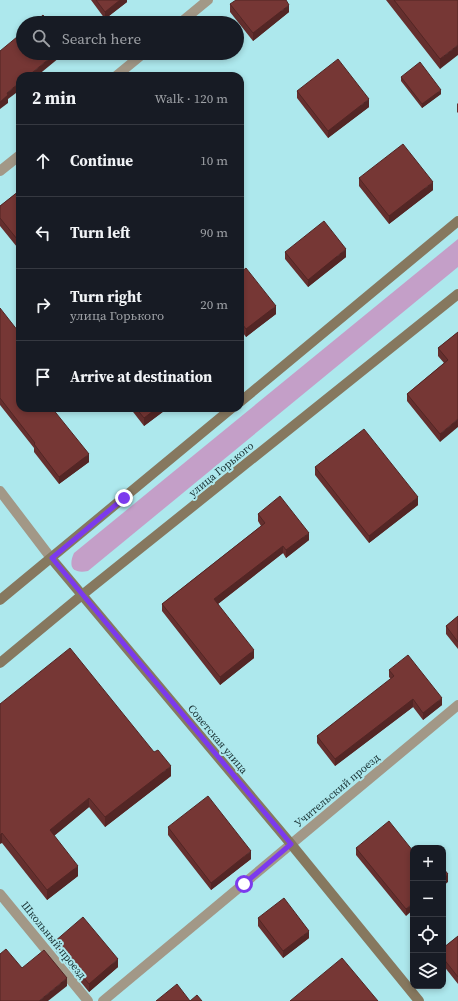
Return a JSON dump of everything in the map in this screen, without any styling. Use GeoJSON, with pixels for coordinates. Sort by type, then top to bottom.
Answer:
{"type":"FeatureCollection","features":[{"type":"Feature","properties":{"kind":"main road"},"geometry":{"type":"LineString","coordinates":[[244,399],[458,221]]}},
{"type":"Feature","properties":{"kind":"main road","name":"улица Горького"},"geometry":{"type":"LineString","coordinates":[[0,663],[82,595],[458,294]]}},
{"type":"Feature","properties":{"kind":"main road"},"geometry":{"type":"LineString","coordinates":[[0,600],[227,412]]}},
{"type":"Feature","properties":{"kind":"main road","name":"Советская улица"},"geometry":{"type":"LineString","coordinates":[[52,558],[291,844],[419,1001]]}},
{"type":"Feature","properties":{"kind":"street"},"geometry":{"type":"LineString","coordinates":[[189,16],[208,0]]}},
{"type":"Feature","properties":{"kind":"street"},"geometry":{"type":"LineString","coordinates":[[121,72],[135,60]]}},
{"type":"Feature","properties":{"kind":"street"},"geometry":{"type":"LineString","coordinates":[[0,171],[16,158]]}},
{"type":"Feature","properties":{"kind":"street","name":"Советская улица"},"geometry":{"type":"LineString","coordinates":[[0,491],[52,558]]}},
{"type":"Feature","properties":{"kind":"street","name":"Учительский проезд"},"geometry":{"type":"LineString","coordinates":[[103,1001],[458,705]]}},
{"type":"Feature","properties":{"kind":"street","name":"Школьный проезд"},"geometry":{"type":"LineString","coordinates":[[0,894],[88,1001]]}},
{"type":"Feature","properties":{"kind":"shaded area"},"geometry":{"type":"Polygon","coordinates":[[[458,239],[458,267],[88,571],[78,571],[73,568],[71,562],[74,553],[458,239]]]}},
{"type":"Feature","properties":{"kind":"building"},"geometry":{"type":"Polygon","coordinates":[[[96,0],[120,0],[105,12],[96,0]]]}},
{"type":"Feature","properties":{"kind":"building"},"geometry":{"type":"Polygon","coordinates":[[[236,0],[286,0],[289,5],[253,33],[244,22],[244,16],[240,16],[230,4],[236,0]]]}},
{"type":"Feature","properties":{"kind":"building"},"geometry":{"type":"Polygon","coordinates":[[[394,0],[458,0],[458,45],[440,59],[394,0]]]}},
{"type":"Feature","properties":{"kind":"building"},"geometry":{"type":"Polygon","coordinates":[[[16,38],[16,60],[47,60],[33,72],[16,72],[16,85],[7,93],[8,95],[0,102],[0,51],[16,38]]]}},
{"type":"Feature","properties":{"kind":"building"},"geometry":{"type":"Polygon","coordinates":[[[338,59],[369,99],[328,131],[297,91],[338,59]]]}},
{"type":"Feature","properties":{"kind":"building"},"geometry":{"type":"Polygon","coordinates":[[[420,62],[441,90],[422,104],[401,77],[420,62]]]}},
{"type":"Feature","properties":{"kind":"building"},"geometry":{"type":"Polygon","coordinates":[[[403,144],[433,182],[389,216],[359,178],[403,144]]]}},
{"type":"Feature","properties":{"kind":"building"},"geometry":{"type":"Polygon","coordinates":[[[16,193],[16,238],[0,218],[0,206],[16,193]]]}},
{"type":"Feature","properties":{"kind":"building"},"geometry":{"type":"Polygon","coordinates":[[[324,221],[346,249],[308,280],[285,252],[324,221]]]}},
{"type":"Feature","properties":{"kind":"building"},"geometry":{"type":"Polygon","coordinates":[[[246,268],[276,306],[246,329],[244,326],[244,270],[246,268]]]}},
{"type":"Feature","properties":{"kind":"building"},"geometry":{"type":"Polygon","coordinates":[[[0,308],[16,328],[16,412],[55,412],[89,454],[59,477],[0,398],[0,308]]]}},
{"type":"Feature","properties":{"kind":"building"},"geometry":{"type":"Polygon","coordinates":[[[458,332],[458,419],[440,434],[407,394],[448,360],[438,348],[458,332]]]}},
{"type":"Feature","properties":{"kind":"building"},"geometry":{"type":"Polygon","coordinates":[[[139,412],[152,412],[144,418],[139,412]]]}},
{"type":"Feature","properties":{"kind":"building"},"geometry":{"type":"Polygon","coordinates":[[[364,429],[418,497],[369,536],[315,467],[364,429]]]}},
{"type":"Feature","properties":{"kind":"building"},"geometry":{"type":"Polygon","coordinates":[[[280,496],[309,533],[286,550],[283,546],[214,599],[254,650],[220,677],[162,604],[265,523],[258,514],[280,496]]]}},
{"type":"Feature","properties":{"kind":"building"},"geometry":{"type":"Polygon","coordinates":[[[458,616],[458,642],[446,626],[458,616]]]}},
{"type":"Feature","properties":{"kind":"building"},"geometry":{"type":"Polygon","coordinates":[[[70,648],[154,752],[158,750],[171,766],[105,817],[89,798],[50,830],[78,866],[47,890],[2,833],[0,835],[0,704],[70,648]]]}},
{"type":"Feature","properties":{"kind":"building"},"geometry":{"type":"Polygon","coordinates":[[[408,655],[442,698],[423,713],[413,699],[335,759],[317,736],[394,676],[389,670],[408,655]]]}},
{"type":"Feature","properties":{"kind":"building"},"geometry":{"type":"Polygon","coordinates":[[[208,796],[251,851],[211,883],[168,827],[208,796]]]}},
{"type":"Feature","properties":{"kind":"building"},"geometry":{"type":"Polygon","coordinates":[[[389,821],[410,847],[410,906],[406,909],[356,848],[389,821]]]}},
{"type":"Feature","properties":{"kind":"building"},"geometry":{"type":"Polygon","coordinates":[[[284,898],[309,931],[283,951],[258,918],[284,898]]]}},
{"type":"Feature","properties":{"kind":"building"},"geometry":{"type":"Polygon","coordinates":[[[83,917],[118,959],[89,984],[54,942],[83,917]]]}},
{"type":"Feature","properties":{"kind":"building"},"geometry":{"type":"Polygon","coordinates":[[[458,936],[458,977],[446,962],[446,946],[458,936]]]}},
{"type":"Feature","properties":{"kind":"building"},"geometry":{"type":"Polygon","coordinates":[[[6,949],[22,968],[44,950],[67,978],[39,1001],[0,1001],[0,954],[6,949]]]}},
{"type":"Feature","properties":{"kind":"building"},"geometry":{"type":"Polygon","coordinates":[[[342,958],[378,1001],[290,1001],[342,958]]]}},
{"type":"Feature","properties":{"kind":"building"},"geometry":{"type":"Polygon","coordinates":[[[177,984],[190,1001],[156,1001],[177,984]]]}},
{"type":"Feature","properties":{"kind":"building"},"geometry":{"type":"Polygon","coordinates":[[[197,995],[202,1001],[190,1001],[197,995]]]}},
{"type":"Feature","properties":{"kind":"route"},"geometry":{"type":"LineString","coordinates":[[124,498],[52,558],[291,844],[244,884]]}}]}
